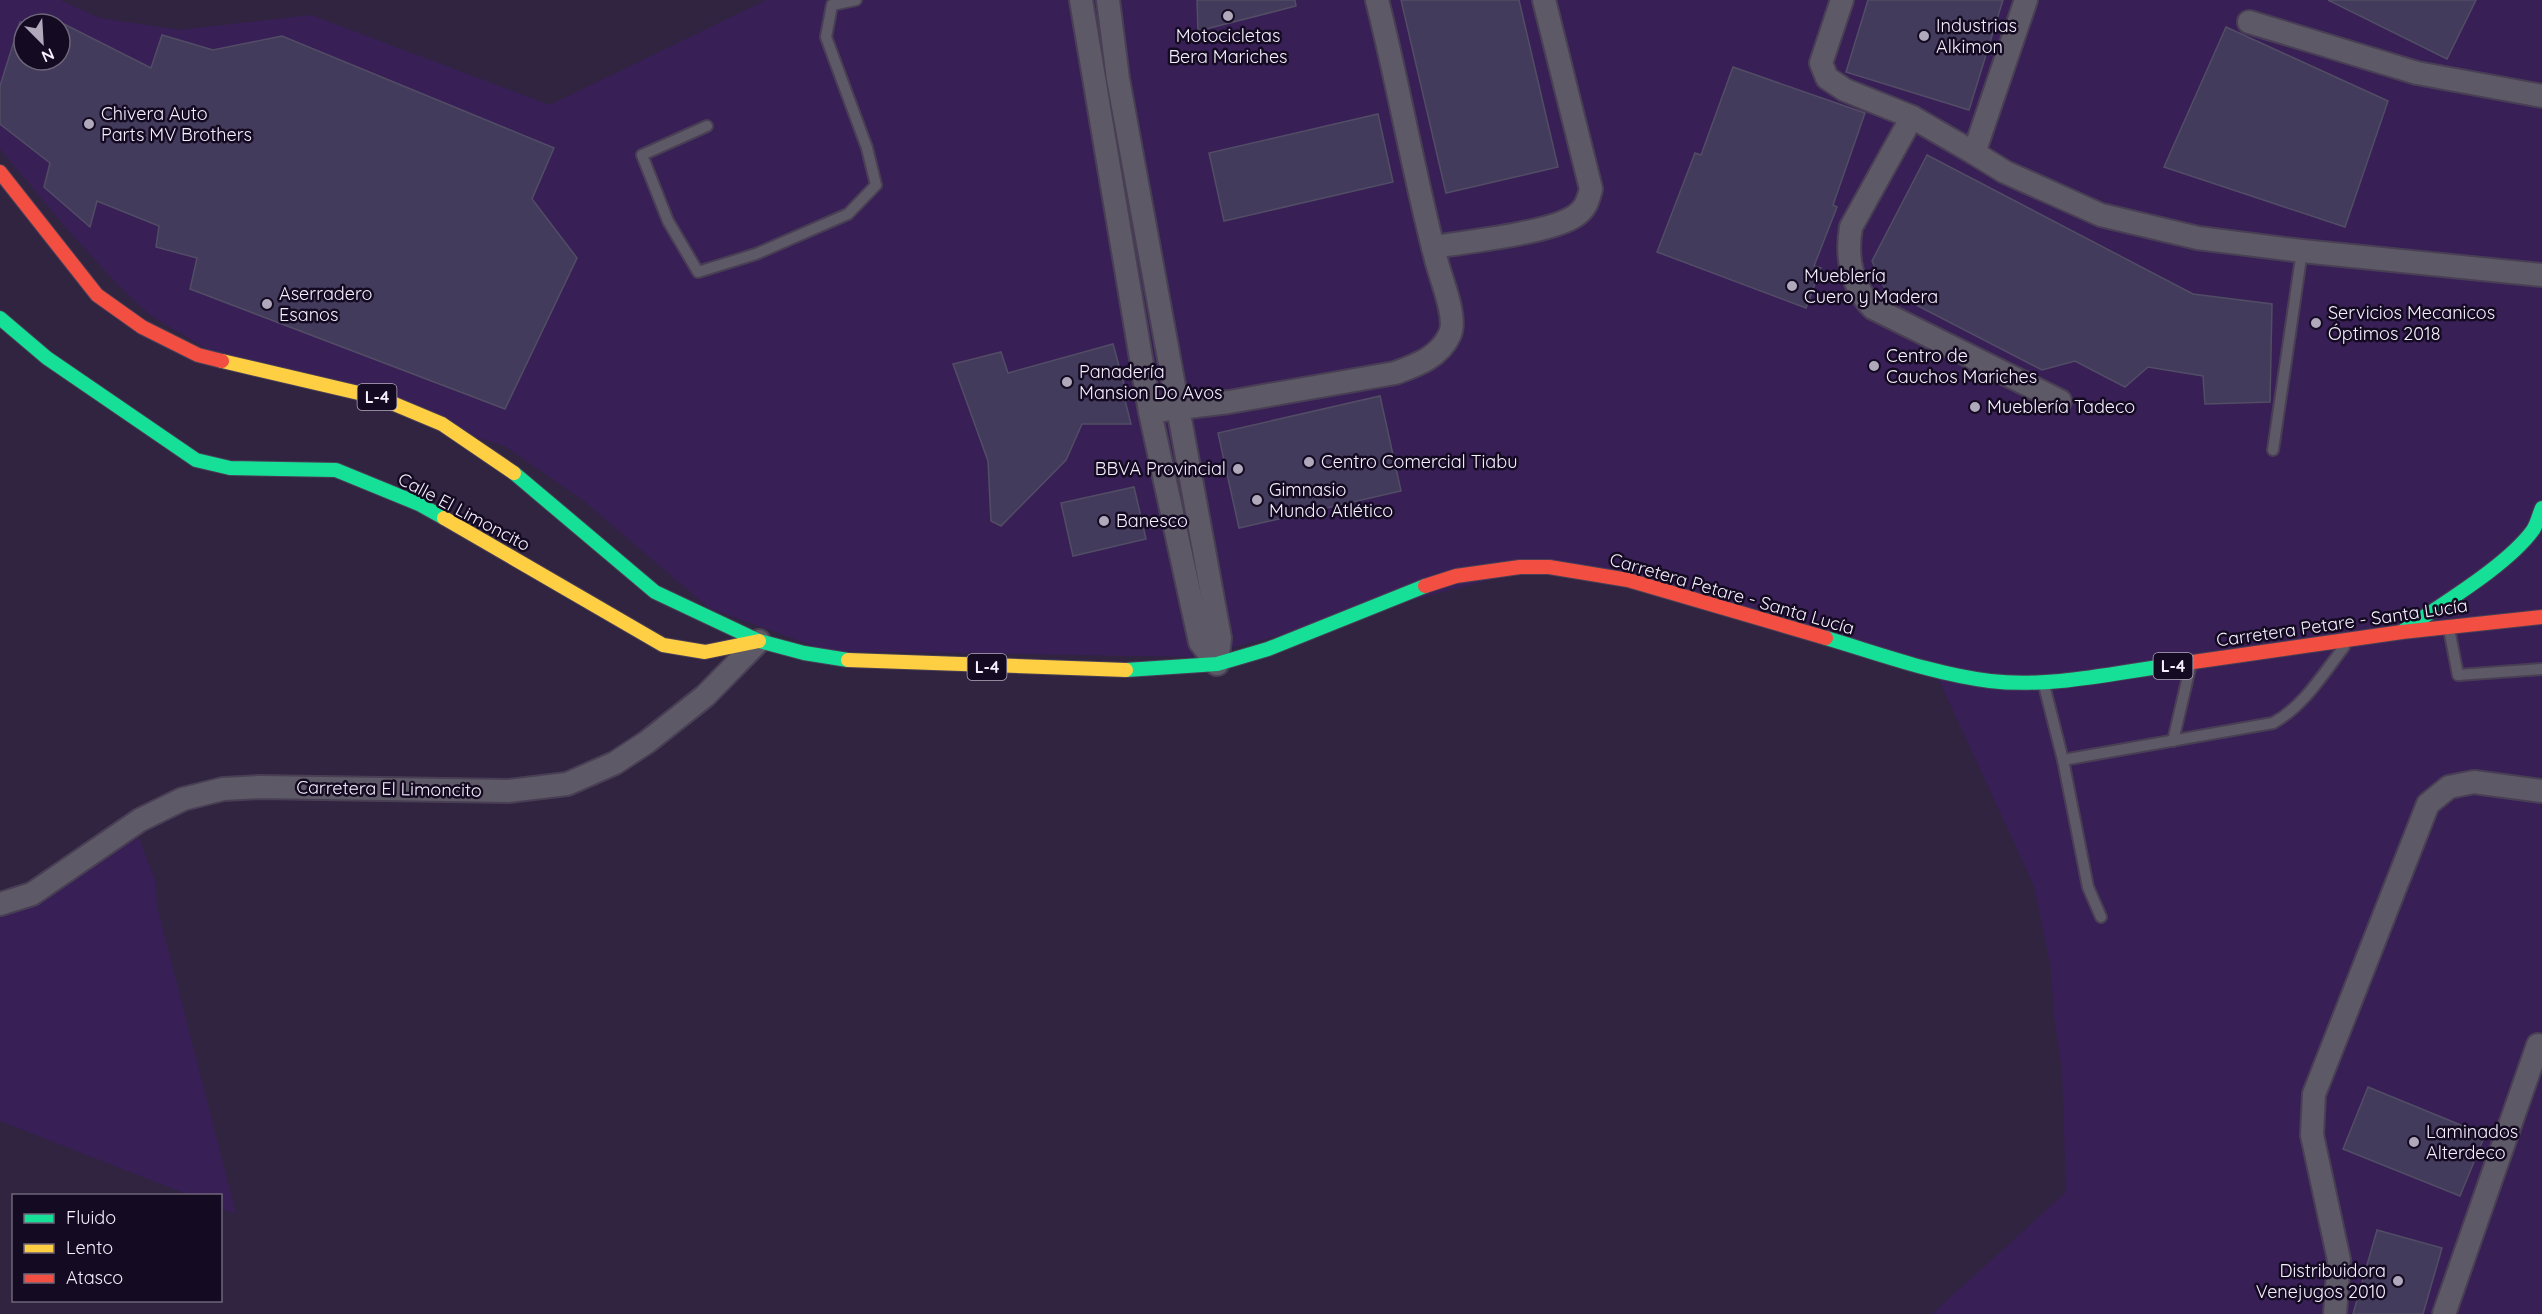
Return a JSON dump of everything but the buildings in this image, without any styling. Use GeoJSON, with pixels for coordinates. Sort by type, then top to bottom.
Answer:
{"type":"FeatureCollection","features":[{"type":"Feature","properties":{"kind":"main road","name":"Carretera Petare - Santa Lucía"},"geometry":{"type":"LineString","coordinates":[[0,172],[97,295],[142,327],[198,355],[380,398],[442,424],[508,467],[655,592],[759,641],[804,653],[855,661],[977,667],[1151,670],[1217,664],[1268,649],[1418,588],[1456,576],[1502,569],[1549,567],[1628,580],[1944,673],[1992,681],[2044,682],[2402,632],[2542,617]]}},
{"type":"Feature","properties":{"kind":"main road","name":"Calle El Limoncito"},"geometry":{"type":"LineString","coordinates":[[0,318],[47,358],[196,460],[230,468],[336,470],[419,504],[663,645],[705,652],[759,641]]}},
{"type":"Feature","properties":{"kind":"main road"},"geometry":{"type":"LineString","coordinates":[[2402,632],[2440,603],[2482,576],[2513,550],[2534,529],[2542,508]]}},
{"type":"Feature","properties":{"kind":"street"},"geometry":{"type":"LineString","coordinates":[[1081,0],[1150,412],[1200,642],[1217,664]]}},
{"type":"Feature","properties":{"kind":"street"},"geometry":{"type":"LineString","coordinates":[[1108,0],[1118,79],[1220,638],[1217,664]]}},
{"type":"Feature","properties":{"kind":"street"},"geometry":{"type":"LineString","coordinates":[[1150,412],[1228,402],[1395,373],[1421,364],[1441,348],[1450,333],[1452,319],[1433,248],[1377,0]]}},
{"type":"Feature","properties":{"kind":"street"},"geometry":{"type":"LineString","coordinates":[[1433,248],[1556,225],[1576,216],[1587,204],[1591,189],[1544,0]]}},
{"type":"Feature","properties":{"kind":"street"},"geometry":{"type":"LineString","coordinates":[[1842,0],[1821,63],[1827,78],[1845,90],[1912,117],[2005,172],[2101,214],[2198,238],[2302,252],[2542,274]]}},
{"type":"Feature","properties":{"kind":"street"},"geometry":{"type":"LineString","coordinates":[[1974,153],[2026,0]]}},
{"type":"Feature","properties":{"kind":"street"},"geometry":{"type":"LineString","coordinates":[[2249,22],[2417,73],[2542,96]]}},
{"type":"Feature","properties":{"kind":"street"},"geometry":{"type":"LineString","coordinates":[[1912,117],[1851,227],[1850,259],[1861,296],[1873,308],[2060,401]]}},
{"type":"Feature","properties":{"kind":"street","name":"Carretera El Limoncito"},"geometry":{"type":"LineString","coordinates":[[0,904],[32,894],[140,820],[183,799],[223,789],[259,787],[508,791],[567,784],[615,763],[647,742],[705,696],[759,641]]}},
{"type":"Feature","properties":{"kind":"street"},"geometry":{"type":"LineString","coordinates":[[2335,1314],[2339,1260],[2312,1135],[2314,1094],[2428,804],[2450,787],[2474,782],[2542,791]]}},
{"type":"Feature","properties":{"kind":"street"},"geometry":{"type":"LineString","coordinates":[[2444,1314],[2538,1045]]}},
{"type":"Feature","properties":{"kind":"lane"},"geometry":{"type":"LineString","coordinates":[[707,126],[642,155],[668,221],[699,272],[756,254],[848,213],[876,185],[867,148],[826,37],[832,5],[856,0]]}},
{"type":"Feature","properties":{"kind":"lane"},"geometry":{"type":"LineString","coordinates":[[2272,450],[2302,252]]}},
{"type":"Feature","properties":{"kind":"lane"},"geometry":{"type":"LineString","coordinates":[[2448,626],[2458,675],[2542,669]]}},
{"type":"Feature","properties":{"kind":"lane"},"geometry":{"type":"LineString","coordinates":[[2063,760],[2273,723],[2285,716],[2351,639]]}},
{"type":"Feature","properties":{"kind":"lane"},"geometry":{"type":"LineString","coordinates":[[2173,741],[2191,663]]}},
{"type":"Feature","properties":{"kind":"lane"},"geometry":{"type":"LineString","coordinates":[[2044,682],[2063,760],[2088,887],[2101,917]]}},
{"type":"Feature","properties":{"kind":"shaded area"},"geometry":{"type":"Polygon","coordinates":[[[0,0],[60,0],[100,18],[180,30],[311,15],[550,105],[766,0],[2542,0],[2542,1314],[1932,1314],[2066,1192],[2062,1070],[2054,1017],[2051,969],[2034,886],[1931,663],[1553,563],[1197,657],[827,651],[709,608],[584,501],[505,446],[222,358],[150,315],[120,287],[68,230],[0,149],[0,0]]]}},
{"type":"Feature","properties":{"kind":"shaded area"},"geometry":{"type":"Polygon","coordinates":[[[139,838],[156,883],[157,906],[236,1214],[222,1208],[222,1194],[186,1194],[0,1121],[0,902],[42,888],[139,838]]]}},
{"type":"Feature","properties":{"kind":"traffic: fast"},"geometry":{"type":"LineString","coordinates":[[0,318],[47,358],[196,460],[230,468],[336,470],[419,504],[444,518]]}},
{"type":"Feature","properties":{"kind":"traffic: fast"},"geometry":{"type":"LineString","coordinates":[[514,473],[655,592],[759,641],[804,653],[848,660]]}},
{"type":"Feature","properties":{"kind":"traffic: fast"},"geometry":{"type":"LineString","coordinates":[[2403,631],[2507,557],[2533,530],[2542,508]]}},
{"type":"Feature","properties":{"kind":"traffic: fast"},"geometry":{"type":"LineString","coordinates":[[1126,670],[1217,664],[1268,649],[1425,586]]}},
{"type":"Feature","properties":{"kind":"traffic: fast"},"geometry":{"type":"LineString","coordinates":[[1826,638],[1928,669],[1969,678],[2013,683],[2058,681],[2172,665]]}},
{"type":"Feature","properties":{"kind":"traffic: slow"},"geometry":{"type":"LineString","coordinates":[[222,361],[380,398],[442,424],[514,473]]}},
{"type":"Feature","properties":{"kind":"traffic: slow"},"geometry":{"type":"LineString","coordinates":[[444,518],[663,645],[705,652],[759,641]]}},
{"type":"Feature","properties":{"kind":"traffic: slow"},"geometry":{"type":"LineString","coordinates":[[848,660],[1126,670]]}},
{"type":"Feature","properties":{"kind":"traffic: jam"},"geometry":{"type":"LineString","coordinates":[[0,172],[97,295],[142,327],[198,355],[222,361]]}},
{"type":"Feature","properties":{"kind":"traffic: jam"},"geometry":{"type":"LineString","coordinates":[[1425,586],[1456,576],[1520,567],[1549,567],[1628,580],[1826,638]]}},
{"type":"Feature","properties":{"kind":"traffic: jam"},"geometry":{"type":"LineString","coordinates":[[2172,665],[2402,632],[2542,617]]}},
{"type":"Feature","properties":{"kind":"place","name":"Motocicletas Bera Mariches"},"geometry":{"type":"Point","coordinates":[1228,16]}},
{"type":"Feature","properties":{"kind":"place","name":"Industrias Alkimon"},"geometry":{"type":"Point","coordinates":[1924,36]}},
{"type":"Feature","properties":{"kind":"place","name":"Chivera Auto Parts MV Brothers"},"geometry":{"type":"Point","coordinates":[89,124]}},
{"type":"Feature","properties":{"kind":"place","name":"Mueblería Cuero y Madera"},"geometry":{"type":"Point","coordinates":[1792,286]}},
{"type":"Feature","properties":{"kind":"place","name":"Aserradero Esanos"},"geometry":{"type":"Point","coordinates":[267,304]}},
{"type":"Feature","properties":{"kind":"place","name":"Servicios Mecanicos Óptimos 2018"},"geometry":{"type":"Point","coordinates":[2316,323]}},
{"type":"Feature","properties":{"kind":"place","name":"Centro de Cauchos Mariches"},"geometry":{"type":"Point","coordinates":[1874,366]}},
{"type":"Feature","properties":{"kind":"place","name":"Panadería Mansion Do Avos"},"geometry":{"type":"Point","coordinates":[1067,382]}},
{"type":"Feature","properties":{"kind":"place","name":"Mueblería Tadeco"},"geometry":{"type":"Point","coordinates":[1975,407]}},
{"type":"Feature","properties":{"kind":"place","name":"Centro Comercial Tiabu"},"geometry":{"type":"Point","coordinates":[1309,462]}},
{"type":"Feature","properties":{"kind":"place","name":"BBVA Provincial"},"geometry":{"type":"Point","coordinates":[1238,469]}},
{"type":"Feature","properties":{"kind":"place","name":"Gimnasio Mundo Atlético"},"geometry":{"type":"Point","coordinates":[1257,500]}},
{"type":"Feature","properties":{"kind":"place","name":"Banesco"},"geometry":{"type":"Point","coordinates":[1104,521]}},
{"type":"Feature","properties":{"kind":"place","name":"Laminados Alterdeco"},"geometry":{"type":"Point","coordinates":[2414,1142]}},
{"type":"Feature","properties":{"kind":"place","name":"Distribuidora Venejugos 2010"},"geometry":{"type":"Point","coordinates":[2398,1281]}}]}
